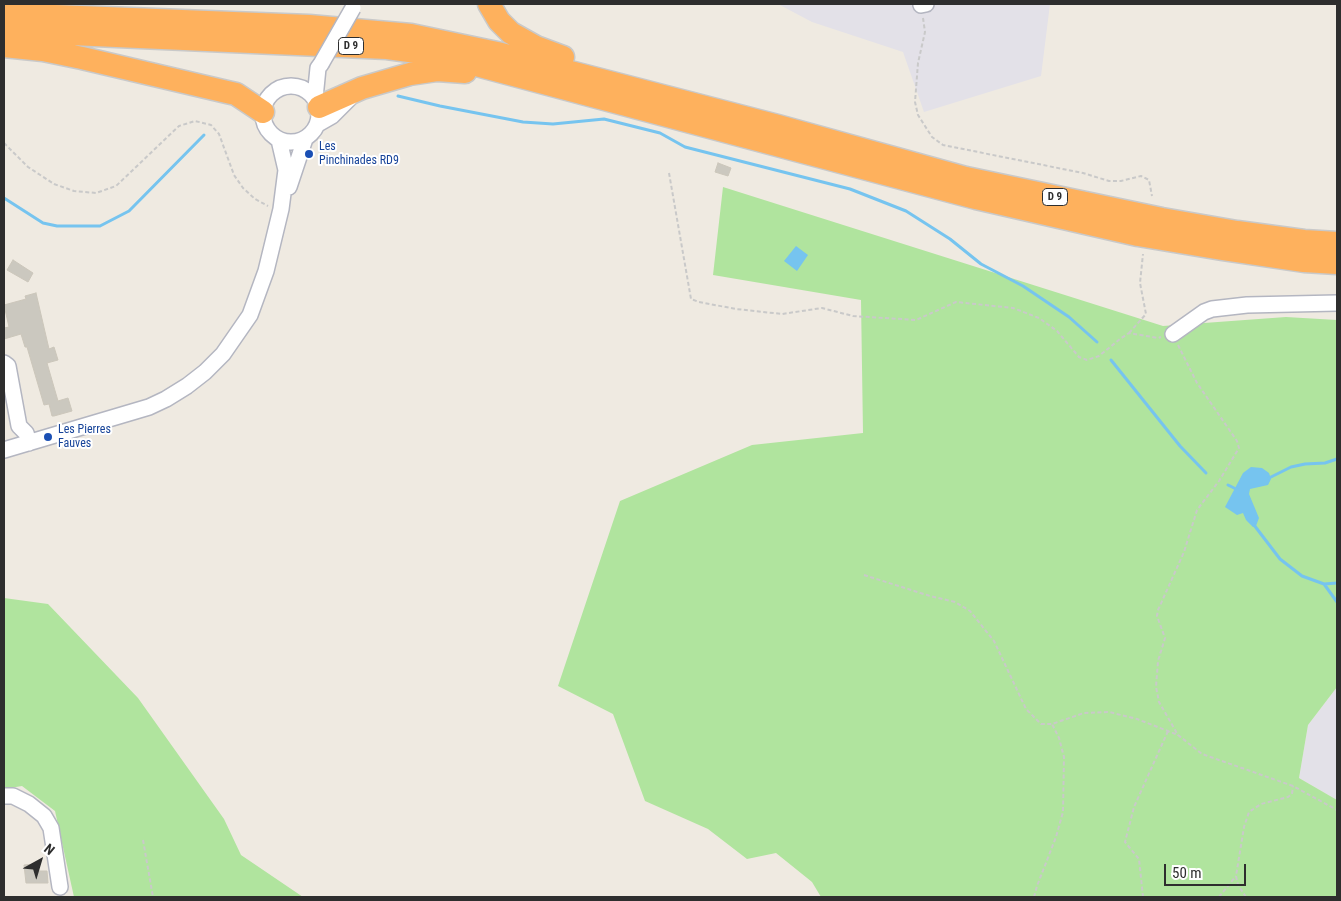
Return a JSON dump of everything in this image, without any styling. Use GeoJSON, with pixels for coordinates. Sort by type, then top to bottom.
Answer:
{"type":"FeatureCollection","features":[{"type":"Feature","properties":{"kind":"highway"},"geometry":{"type":"LineString","coordinates":[[489,4],[499,20],[511,33],[536,47],[595,69],[778,126]]}},
{"type":"Feature","properties":{"kind":"highway","name":"D 9"},"geometry":{"type":"LineString","coordinates":[[4,14],[309,26],[411,35],[453,42],[778,126],[966,178],[1162,219],[1237,232],[1304,241],[1337,243]]}},
{"type":"Feature","properties":{"kind":"highway","name":"D 9"},"geometry":{"type":"LineString","coordinates":[[4,31],[377,48],[416,52],[464,61],[976,198],[1138,235],[1304,261],[1337,262]]}},
{"type":"Feature","properties":{"kind":"highway"},"geometry":{"type":"LineString","coordinates":[[4,46],[43,50],[82,58],[236,94],[263,112]]}},
{"type":"Feature","properties":{"kind":"highway"},"geometry":{"type":"LineString","coordinates":[[314,120],[362,88],[410,74],[451,70],[472,72],[690,121]]}},
{"type":"Feature","properties":{"kind":"highway"},"geometry":{"type":"LineString","coordinates":[[1162,219],[1337,232]]}},
{"type":"Feature","properties":{"kind":"street"},"geometry":{"type":"LineString","coordinates":[[294,86],[320,66],[354,6]]}},
{"type":"Feature","properties":{"kind":"street"},"geometry":{"type":"LineString","coordinates":[[281,209],[291,182],[301,172],[313,145],[320,66]]}},
{"type":"Feature","properties":{"kind":"street"},"geometry":{"type":"LineString","coordinates":[[285,86],[302,88],[314,120],[297,142],[279,140],[266,128],[263,112],[265,103],[270,95],[285,86]]}},
{"type":"Feature","properties":{"kind":"street"},"geometry":{"type":"LineString","coordinates":[[19,426],[12,437],[9,448],[149,407],[166,399],[204,372],[223,354],[250,315],[266,271],[281,209],[286,170],[279,140]]}},
{"type":"Feature","properties":{"kind":"street"},"geometry":{"type":"LineString","coordinates":[[1172,334],[1204,312],[1212,309],[1337,303]]}},
{"type":"Feature","properties":{"kind":"street"},"geometry":{"type":"LineString","coordinates":[[4,363],[8,366],[19,426],[26,433],[29,443]]}},
{"type":"Feature","properties":{"kind":"street"},"geometry":{"type":"LineString","coordinates":[[4,796],[13,796],[29,804],[44,816],[50,828],[60,887]]}},
{"type":"Feature","properties":{"kind":"path"},"geometry":{"type":"LineString","coordinates":[[924,4],[925,32],[918,62],[915,102],[918,115],[932,137],[943,145],[1082,173],[1109,181],[1120,181],[1141,176],[1148,180],[1152,196]]}},
{"type":"Feature","properties":{"kind":"path"},"geometry":{"type":"LineString","coordinates":[[4,144],[28,167],[54,184],[74,191],[96,193],[116,186],[179,126],[195,121],[211,125],[219,134],[234,175],[243,188],[263,204],[281,209]]}},
{"type":"Feature","properties":{"kind":"path"},"geometry":{"type":"LineString","coordinates":[[668,173],[691,299],[736,309],[782,314],[822,308],[853,316],[916,320],[956,302],[1013,308],[1039,318],[1057,330],[1079,357],[1087,360],[1099,356],[1130,333],[1146,314],[1140,283],[1143,254]]}},
{"type":"Feature","properties":{"kind":"path"},"geometry":{"type":"LineString","coordinates":[[1130,333],[1158,338],[1172,334],[1197,383],[1237,442],[1239,448],[1219,481],[1197,510],[1184,552],[1158,610],[1157,616],[1165,638],[1158,661],[1156,687],[1159,702],[1178,735]]}},
{"type":"Feature","properties":{"kind":"path"},"geometry":{"type":"LineString","coordinates":[[864,575],[955,602],[970,611],[994,641],[1026,709],[1041,724],[1052,724],[1084,713],[1108,712],[1137,719],[1178,735],[1202,754],[1293,786],[1337,810]]}},
{"type":"Feature","properties":{"kind":"path"},"geometry":{"type":"LineString","coordinates":[[1034,897],[1063,812],[1064,758],[1059,738],[1052,724]]}},
{"type":"Feature","properties":{"kind":"path"},"geometry":{"type":"LineString","coordinates":[[1143,897],[1139,859],[1125,842],[1134,806],[1168,731]]}},
{"type":"Feature","properties":{"kind":"path"},"geometry":{"type":"LineString","coordinates":[[1246,897],[1242,894],[1236,876],[1244,827],[1249,812],[1261,804],[1288,797],[1292,794],[1293,786]]}},
{"type":"Feature","properties":{"kind":"path"},"geometry":{"type":"LineString","coordinates":[[143,840],[153,897]]}},
{"type":"Feature","properties":{"kind":"path"},"geometry":{"type":"LineString","coordinates":[[1220,897],[1236,876]]}},
{"type":"Feature","properties":{"kind":"shaded area"},"geometry":{"type":"Polygon","coordinates":[[[778,4],[1050,4],[1041,76],[924,112],[903,52],[812,22],[778,4]]]}},
{"type":"Feature","properties":{"kind":"shaded area"},"geometry":{"type":"Polygon","coordinates":[[[1337,687],[1337,800],[1299,778],[1308,725],[1337,687]]]}},
{"type":"Feature","properties":{"kind":"green space"},"geometry":{"type":"Polygon","coordinates":[[[723,187],[1163,326],[1286,317],[1337,320],[1337,687],[1308,725],[1299,778],[1337,800],[1337,897],[821,897],[812,882],[776,853],[747,859],[708,829],[645,801],[613,714],[558,686],[620,501],[752,445],[863,433],[861,300],[713,275],[723,187]]]}},
{"type":"Feature","properties":{"kind":"green space"},"geometry":{"type":"Polygon","coordinates":[[[4,598],[48,604],[138,698],[224,819],[241,855],[303,897],[74,897],[55,811],[22,786],[4,789],[4,598]]]}},
{"type":"Feature","properties":{"kind":"water"},"geometry":{"type":"Polygon","coordinates":[[[796,246],[808,255],[797,271],[784,261],[796,246]]]}},
{"type":"Feature","properties":{"kind":"water"},"geometry":{"type":"Polygon","coordinates":[[[1251,467],[1262,468],[1269,473],[1271,479],[1268,485],[1250,489],[1249,494],[1259,518],[1256,526],[1253,527],[1246,520],[1243,513],[1237,515],[1225,507],[1243,473],[1251,467]]]}},
{"type":"Feature","properties":{"kind":"building"},"geometry":{"type":"Polygon","coordinates":[[[718,163],[731,168],[728,176],[715,172],[718,163]]]}},
{"type":"Feature","properties":{"kind":"building"},"geometry":{"type":"Polygon","coordinates":[[[13,260],[33,273],[28,282],[7,270],[13,260]]]}},
{"type":"Feature","properties":{"kind":"building"},"geometry":{"type":"Polygon","coordinates":[[[36,293],[49,349],[54,347],[58,360],[47,363],[58,401],[68,398],[72,411],[54,416],[52,416],[49,404],[44,405],[27,347],[25,347],[21,334],[4,339],[4,328],[9,327],[4,305],[26,299],[25,296],[36,293]]]}},
{"type":"Feature","properties":{"kind":"building"},"geometry":{"type":"Polygon","coordinates":[[[36,864],[36,869],[39,871],[47,871],[48,883],[26,883],[24,865],[36,864]]]}},
{"type":"Feature","properties":{"kind":"waterway"},"geometry":{"type":"LineString","coordinates":[[398,96],[523,122],[553,124],[604,119],[660,133],[685,147],[850,189],[906,211],[950,239],[981,264],[1023,286],[1069,317],[1097,342]]}},
{"type":"Feature","properties":{"kind":"waterway"},"geometry":{"type":"LineString","coordinates":[[4,198],[43,223],[57,226],[100,226],[129,211],[204,135]]}},
{"type":"Feature","properties":{"kind":"waterway"},"geometry":{"type":"LineString","coordinates":[[1111,360],[1180,446],[1206,473]]}},
{"type":"Feature","properties":{"kind":"waterway"},"geometry":{"type":"LineString","coordinates":[[1269,478],[1291,467],[1325,463],[1337,459]]}},
{"type":"Feature","properties":{"kind":"waterway"},"geometry":{"type":"LineString","coordinates":[[1228,485],[1238,490]]}},
{"type":"Feature","properties":{"kind":"waterway"},"geometry":{"type":"LineString","coordinates":[[1254,525],[1280,559],[1302,576],[1324,584],[1337,602]]}},
{"type":"Feature","properties":{"kind":"waterway"},"geometry":{"type":"LineString","coordinates":[[1324,584],[1337,583]]}},
{"type":"Feature","properties":{"kind":"place","name":"Les Pinchinades RD9"},"geometry":{"type":"Point","coordinates":[309,154]}},
{"type":"Feature","properties":{"kind":"place","name":"Les Pierres Fauves"},"geometry":{"type":"Point","coordinates":[48,437]}}]}
